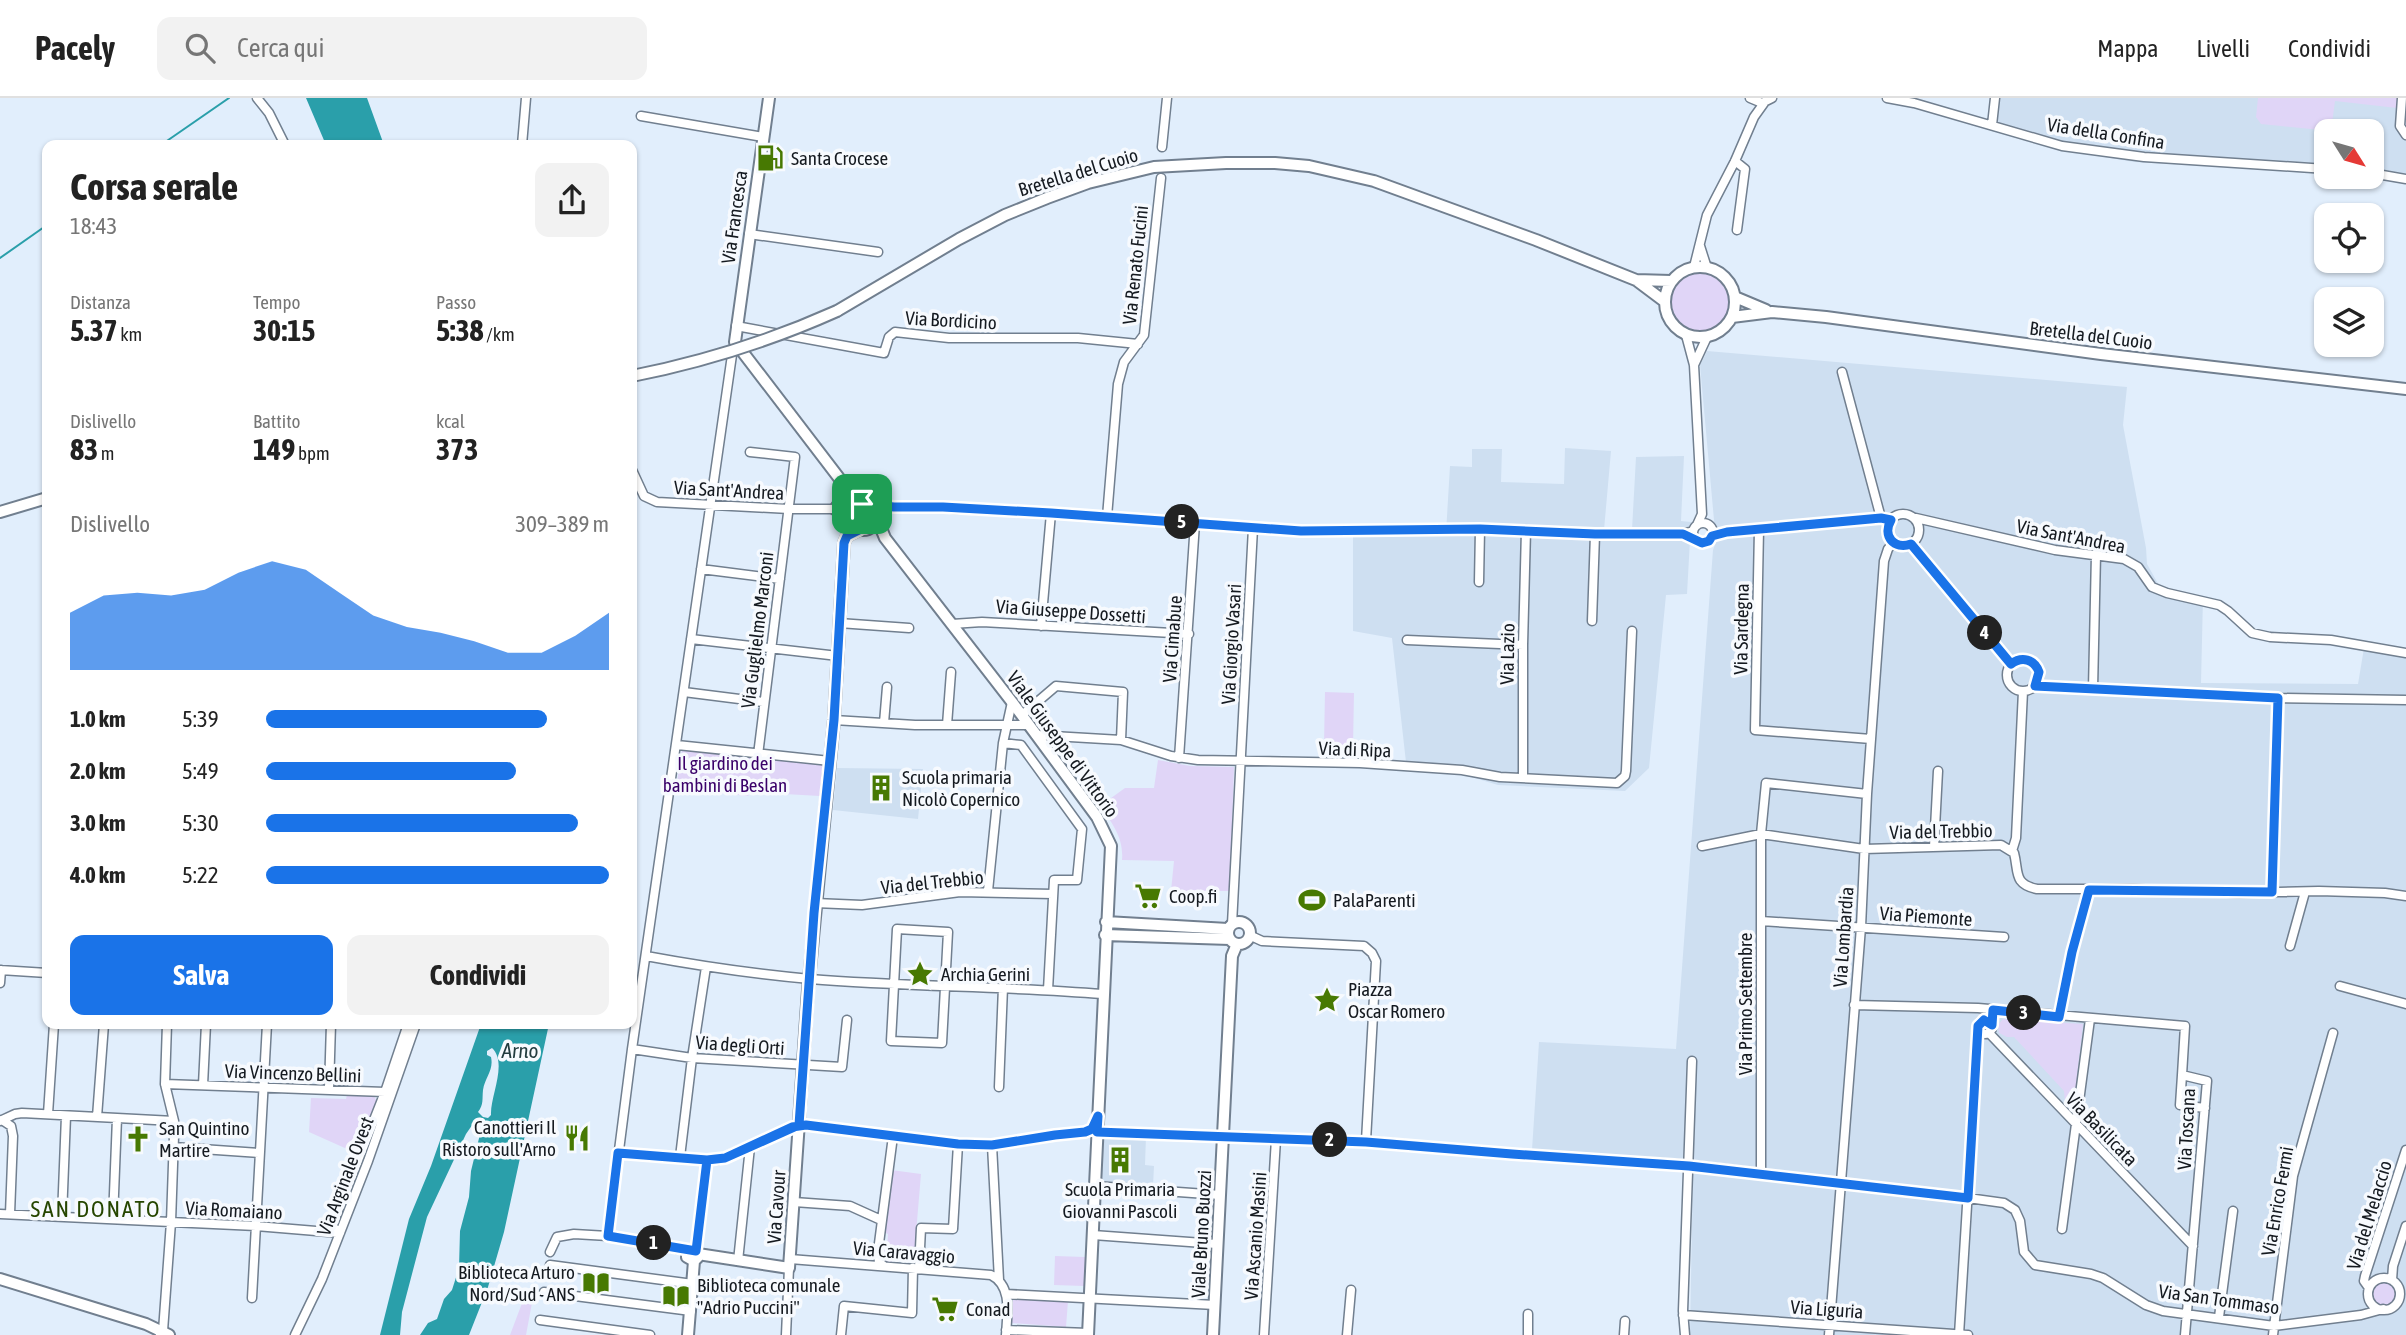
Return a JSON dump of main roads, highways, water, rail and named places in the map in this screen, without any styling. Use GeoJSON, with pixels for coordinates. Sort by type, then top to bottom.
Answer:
{"type":"FeatureCollection","features":[{"type":"Feature","properties":{"kind":"main road","name":"Via Francesca"},"geometry":{"type":"LineString","coordinates":[[769,98],[735,342],[848,490]]}},
{"type":"Feature","properties":{"kind":"main road","name":"Bretella del Cuoio"},"geometry":{"type":"LineString","coordinates":[[637,375],[720,356],[784,334],[837,311],[1005,215],[1088,183],[1154,167],[1275,163],[1308,166],[1374,181],[1636,280],[1664,301],[1668,319],[1686,335],[1707,337],[1722,330],[1732,317],[1772,312],[2303,379],[2406,389]]}},
{"type":"Feature","properties":{"kind":"main road","name":"Bretella del Cuoio"},"geometry":{"type":"LineString","coordinates":[[1636,280],[1671,281],[1695,267],[1707,268],[1724,276],[1735,297],[1772,312]]}},
{"type":"Feature","properties":{"kind":"main road"},"geometry":{"type":"LineString","coordinates":[[1664,301],[1671,281]]}},
{"type":"Feature","properties":{"kind":"main road"},"geometry":{"type":"LineString","coordinates":[[1732,317],[1735,297]]}},
{"type":"Feature","properties":{"kind":"main road"},"geometry":{"type":"LineString","coordinates":[[848,490],[844,498],[853,508]]}},
{"type":"Feature","properties":{"kind":"main road"},"geometry":{"type":"LineString","coordinates":[[848,490],[853,508],[851,523],[864,529]]}},
{"type":"Feature","properties":{"kind":"main road"},"geometry":{"type":"LineString","coordinates":[[1,511],[42,499]]}},
{"type":"Feature","properties":{"kind":"main road","name":"Viale Giuseppe di Vittorio"},"geometry":{"type":"LineString","coordinates":[[853,508],[876,516],[886,538],[1022,715],[1097,817],[1108,838],[1111,858],[1105,935],[1088,1334]]}},
{"type":"Feature","properties":{"kind":"main road","name":"Via Cavour"},"geometry":{"type":"LineString","coordinates":[[688,1335],[694,1254],[738,1261],[789,1264],[815,903],[834,720],[845,541],[849,535],[874,524],[876,516]]}},
{"type":"Feature","properties":{"kind":"main road","name":"Viale Giuseppe di Vittorio"},"geometry":{"type":"LineString","coordinates":[[864,529],[886,538]]}},
{"type":"Feature","properties":{"kind":"main road"},"geometry":{"type":"LineString","coordinates":[[1105,935],[1233,928],[1247,925],[1250,935],[1246,941],[1233,928],[1107,922]]}},
{"type":"Feature","properties":{"kind":"main road","name":"Viale Bruno Buozzi"},"geometry":{"type":"LineString","coordinates":[[1213,1335],[1233,928]]}},
{"type":"Feature","properties":{"kind":"main road"},"geometry":{"type":"LineString","coordinates":[[0,1279],[164,1334]]}},
{"type":"Feature","properties":{"kind":"water"},"geometry":{"type":"Polygon","coordinates":[[[306,98],[367,98],[382,140],[324,140],[306,98]]]}},
{"type":"Feature","properties":{"kind":"water","name":"Arno"},"geometry":{"type":"Polygon","coordinates":[[[479,1029],[548,1029],[504,1232],[488,1287],[469,1335],[420,1335],[428,1323],[437,1319],[444,1299],[452,1290],[459,1268],[460,1231],[482,1126],[482,1122],[477,1118],[466,1134],[427,1217],[402,1312],[400,1335],[380,1335],[409,1219],[431,1166],[479,1029]],[[492,1048],[487,1051],[487,1055],[491,1057],[491,1066],[478,1112],[483,1117],[488,1118],[491,1115],[497,1054],[492,1048]]]}},
{"type":"Feature","properties":{"kind":"waterway"},"geometry":{"type":"LineString","coordinates":[[168,140],[229,98]]}},
{"type":"Feature","properties":{"kind":"waterway"},"geometry":{"type":"LineString","coordinates":[[0,258],[42,229]]}},
{"type":"Feature","properties":{"kind":"place","name":"Santa Crocese"},"geometry":{"type":"Point","coordinates":[770,158]}},
{"type":"Feature","properties":{"kind":"place","name":"Scuola primaria Nicolò Copernico"},"geometry":{"type":"Point","coordinates":[881,788]}},
{"type":"Feature","properties":{"kind":"place","name":"Coop.fi"},"geometry":{"type":"Point","coordinates":[1148,896]}},
{"type":"Feature","properties":{"kind":"place","name":"PalaParenti"},"geometry":{"type":"Point","coordinates":[1312,900]}},
{"type":"Feature","properties":{"kind":"place","name":"Archia Gerini"},"geometry":{"type":"Point","coordinates":[920,974]}},
{"type":"Feature","properties":{"kind":"place","name":"Piazza Oscar Romero"},"geometry":{"type":"Point","coordinates":[1327,1000]}},
{"type":"Feature","properties":{"kind":"place","name":"Canottieri Il Ristoro sull'Arno"},"geometry":{"type":"Point","coordinates":[577,1138]}},
{"type":"Feature","properties":{"kind":"place","name":"San Quintino Martire"},"geometry":{"type":"Point","coordinates":[138,1139]}},
{"type":"Feature","properties":{"kind":"place","name":"Scuola Primaria Giovanni Pascoli"},"geometry":{"type":"Point","coordinates":[1120,1160]}},
{"type":"Feature","properties":{"kind":"place","name":"Biblioteca Arturo Nord/Sud - ANS"},"geometry":{"type":"Point","coordinates":[596,1283]}},
{"type":"Feature","properties":{"kind":"place","name":"Biblioteca comunale \"Adrio Puccini\""},"geometry":{"type":"Point","coordinates":[676,1296]}},
{"type":"Feature","properties":{"kind":"place","name":"Conad"},"geometry":{"type":"Point","coordinates":[945,1309]}},
{"type":"Feature","properties":{"kind":"district","name":"SAN DONATO"},"geometry":{"type":"Point","coordinates":[96,1209]}},
{"type":"Feature","properties":{"kind":"park label","name":"Il giardino dei bambini di Beslan"},"geometry":{"type":"Point","coordinates":[725,774]}}]}
